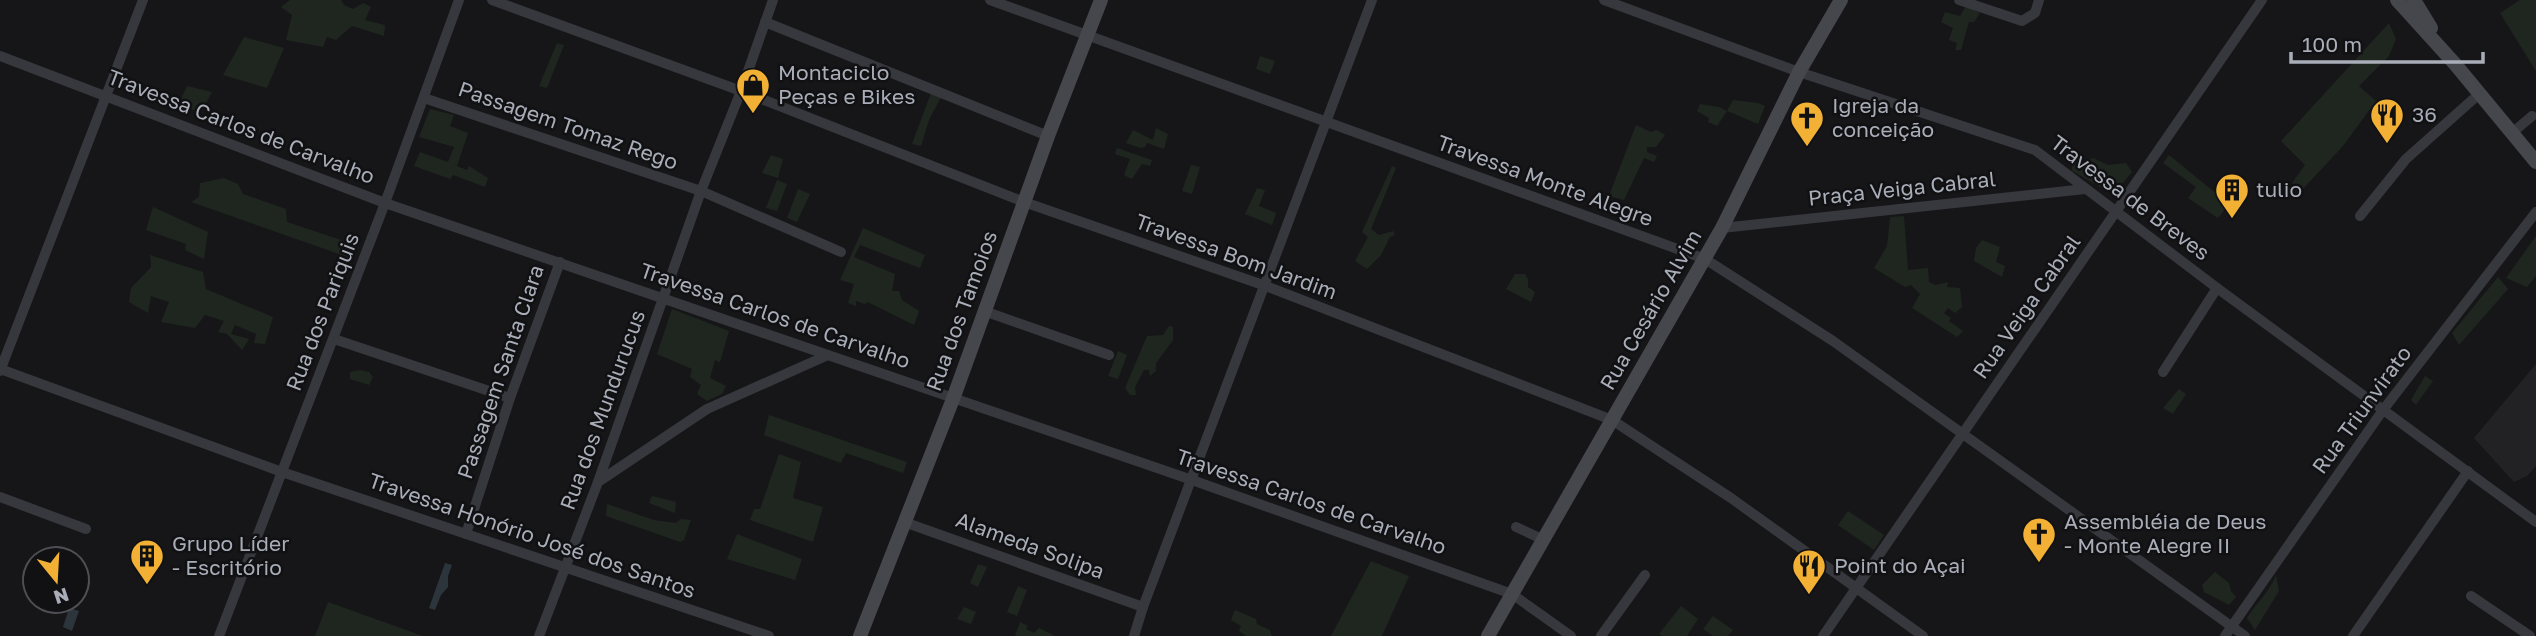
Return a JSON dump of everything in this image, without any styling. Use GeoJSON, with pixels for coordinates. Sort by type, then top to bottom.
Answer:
{"type":"FeatureCollection","features":[{"type":"Feature","properties":{"kind":"street"},"geometry":{"type":"LineString","coordinates":[[0,370],[143,0]]}},
{"type":"Feature","properties":{"kind":"street","name":"Rua dos Pariquis"},"geometry":{"type":"LineString","coordinates":[[219,636],[334,339],[459,0]]}},
{"type":"Feature","properties":{"kind":"street","name":"Travessa Bom Jardim"},"geometry":{"type":"LineString","coordinates":[[492,0],[741,91],[1024,202],[1263,285],[1612,420],[1731,498],[1923,636]]}},
{"type":"Feature","properties":{"kind":"street","name":"Rua dos Mundurucus"},"geometry":{"type":"LineString","coordinates":[[539,636],[598,482],[701,191],[741,91],[773,0]]}},
{"type":"Feature","properties":{"kind":"street","name":"Travessa Monte Alegre"},"geometry":{"type":"LineString","coordinates":[[990,0],[1705,259],[1833,341],[2245,636]]}},
{"type":"Feature","properties":{"kind":"street","name":"Rua dos Tamoios"},"geometry":{"type":"LineString","coordinates":[[860,636],[953,398],[1048,136],[1101,0]]}},
{"type":"Feature","properties":{"kind":"street"},"geometry":{"type":"LineString","coordinates":[[1134,636],[1263,285],[1372,0]]}},
{"type":"Feature","properties":{"kind":"street","name":"Travessa de Breves"},"geometry":{"type":"LineString","coordinates":[[1604,0],[1799,72],[2035,150],[2217,288],[2536,522]]}},
{"type":"Feature","properties":{"kind":"street","name":"Rua Cesário Alvim"},"geometry":{"type":"LineString","coordinates":[[1488,636],[1705,259],[1799,72],[1841,0]]}},
{"type":"Feature","properties":{"kind":"street"},"geometry":{"type":"LineString","coordinates":[[1959,0],[2022,20],[2035,13],[2039,0]]}},
{"type":"Feature","properties":{"kind":"street","name":"Rua Veiga Cabral"},"geometry":{"type":"LineString","coordinates":[[1823,636],[2262,0]]}},
{"type":"Feature","properties":{"kind":"street"},"geometry":{"type":"LineString","coordinates":[[2397,0],[2455,64],[2536,162]]}},
{"type":"Feature","properties":{"kind":"street"},"geometry":{"type":"LineString","coordinates":[[2414,0],[2455,64]]}},
{"type":"Feature","properties":{"kind":"street"},"geometry":{"type":"LineString","coordinates":[[765,22],[1048,136]]}},
{"type":"Feature","properties":{"kind":"street","name":"Travessa Carlos de Carvalho"},"geometry":{"type":"LineString","coordinates":[[0,56],[385,203],[1192,480],[1512,594],[1571,636]]}},
{"type":"Feature","properties":{"kind":"street"},"geometry":{"type":"LineString","coordinates":[[2360,216],[2406,159],[2479,94]]}},
{"type":"Feature","properties":{"kind":"street","name":"Passagem Tomaz Rego"},"geometry":{"type":"LineString","coordinates":[[424,98],[701,191],[841,252]]}},
{"type":"Feature","properties":{"kind":"street"},"geometry":{"type":"LineString","coordinates":[[2512,133],[2532,116]]}},
{"type":"Feature","properties":{"kind":"street","name":"Praça Veiga Cabral"},"geometry":{"type":"LineString","coordinates":[[1722,228],[2085,189]]}},
{"type":"Feature","properties":{"kind":"street","name":"Rua Triunvirato"},"geometry":{"type":"LineString","coordinates":[[2225,636],[2383,410],[2536,212]]}},
{"type":"Feature","properties":{"kind":"street","name":"Passagem Santa Clara"},"geometry":{"type":"LineString","coordinates":[[466,534],[510,398],[560,262]]}},
{"type":"Feature","properties":{"kind":"street"},"geometry":{"type":"LineString","coordinates":[[2163,372],[2217,288]]}},
{"type":"Feature","properties":{"kind":"street"},"geometry":{"type":"LineString","coordinates":[[984,311],[1109,355]]}},
{"type":"Feature","properties":{"kind":"street"},"geometry":{"type":"LineString","coordinates":[[334,339],[510,398]]}},
{"type":"Feature","properties":{"kind":"street"},"geometry":{"type":"LineString","coordinates":[[598,482],[707,409],[828,355]]}},
{"type":"Feature","properties":{"kind":"street","name":"Travessa Honório José dos Santos"},"geometry":{"type":"LineString","coordinates":[[0,370],[282,472],[769,636]]}},
{"type":"Feature","properties":{"kind":"street"},"geometry":{"type":"LineString","coordinates":[[2353,636],[2469,471]]}},
{"type":"Feature","properties":{"kind":"street"},"geometry":{"type":"LineString","coordinates":[[0,497],[86,529]]}},
{"type":"Feature","properties":{"kind":"street","name":"Alameda Solipa"},"geometry":{"type":"LineString","coordinates":[[904,522],[1143,607]]}},
{"type":"Feature","properties":{"kind":"street"},"geometry":{"type":"LineString","coordinates":[[1516,527],[1542,539]]}},
{"type":"Feature","properties":{"kind":"street"},"geometry":{"type":"LineString","coordinates":[[1601,636],[1645,575]]}},
{"type":"Feature","properties":{"kind":"street"},"geometry":{"type":"LineString","coordinates":[[2471,596],[2530,636]]}},
{"type":"Feature","properties":{"kind":"shaded area"},"geometry":{"type":"Polygon","coordinates":[[[290,0],[341,0],[344,5],[353,9],[363,3],[371,7],[365,20],[385,25],[384,36],[352,26],[336,40],[327,37],[323,47],[286,40],[292,15],[281,7],[290,0]]]}},
{"type":"Feature","properties":{"kind":"shaded area"},"geometry":{"type":"Polygon","coordinates":[[[2520,0],[2536,0],[2536,71],[2500,13],[2520,0]]]}},
{"type":"Feature","properties":{"kind":"shaded area"},"geometry":{"type":"Polygon","coordinates":[[[1966,6],[1980,13],[1974,22],[1969,22],[1961,50],[1955,50],[1957,43],[1949,40],[1953,28],[1941,22],[1945,12],[1960,16],[1966,6]]]}},
{"type":"Feature","properties":{"kind":"shaded area"},"geometry":{"type":"Polygon","coordinates":[[[2389,23],[2396,39],[2389,56],[2359,86],[2376,101],[2343,146],[2302,190],[2292,183],[2305,165],[2281,141],[2389,23]]]}},
{"type":"Feature","properties":{"kind":"shaded area"},"geometry":{"type":"Polygon","coordinates":[[[244,37],[284,48],[267,88],[223,75],[244,37]]]}},
{"type":"Feature","properties":{"kind":"shaded area"},"geometry":{"type":"Polygon","coordinates":[[[557,43],[564,45],[547,88],[539,86],[557,43]]]}},
{"type":"Feature","properties":{"kind":"shaded area"},"geometry":{"type":"Polygon","coordinates":[[[1260,56],[1275,61],[1270,74],[1256,69],[1260,56]]]}},
{"type":"Feature","properties":{"kind":"shaded area"},"geometry":{"type":"Polygon","coordinates":[[[187,86],[212,92],[201,113],[184,106],[185,103],[180,101],[187,86]]]}},
{"type":"Feature","properties":{"kind":"shaded area"},"geometry":{"type":"Polygon","coordinates":[[[931,93],[941,97],[929,120],[921,146],[912,144],[931,93]]]}},
{"type":"Feature","properties":{"kind":"shaded area"},"geometry":{"type":"Polygon","coordinates":[[[1733,100],[1765,106],[1758,124],[1727,111],[1733,100]]]}},
{"type":"Feature","properties":{"kind":"shaded area"},"geometry":{"type":"Polygon","coordinates":[[[1700,104],[1727,111],[1717,126],[1708,122],[1709,118],[1697,111],[1700,104]]]}},
{"type":"Feature","properties":{"kind":"shaded area"},"geometry":{"type":"Polygon","coordinates":[[[430,109],[454,115],[450,126],[468,133],[457,166],[467,170],[469,166],[488,178],[485,187],[453,175],[450,179],[414,166],[420,152],[448,162],[454,147],[419,137],[430,109]]]}},
{"type":"Feature","properties":{"kind":"shaded area"},"geometry":{"type":"Polygon","coordinates":[[[1636,125],[1651,132],[1657,130],[1665,135],[1656,147],[1647,147],[1647,152],[1657,156],[1654,162],[1644,158],[1624,200],[1609,196],[1636,125]]]}},
{"type":"Feature","properties":{"kind":"shaded area"},"geometry":{"type":"Polygon","coordinates":[[[1156,128],[1168,134],[1164,149],[1147,143],[1140,148],[1126,143],[1133,130],[1153,140],[1156,128]]]}},
{"type":"Feature","properties":{"kind":"shaded area"},"geometry":{"type":"Polygon","coordinates":[[[1117,148],[1152,160],[1150,166],[1142,164],[1132,179],[1124,175],[1130,159],[1115,154],[1117,148]]]}},
{"type":"Feature","properties":{"kind":"shaded area"},"geometry":{"type":"Polygon","coordinates":[[[771,155],[783,159],[778,178],[762,173],[771,155]]]}},
{"type":"Feature","properties":{"kind":"shaded area"},"geometry":{"type":"Polygon","coordinates":[[[2169,155],[2229,204],[2218,218],[2188,198],[2196,187],[2163,163],[2169,155]]]}},
{"type":"Feature","properties":{"kind":"shaded area"},"geometry":{"type":"Polygon","coordinates":[[[2093,158],[2108,165],[2126,163],[2132,172],[2122,184],[2100,187],[2072,171],[2073,160],[2085,162],[2093,158]]]}},
{"type":"Feature","properties":{"kind":"shaded area"},"geometry":{"type":"Polygon","coordinates":[[[1191,165],[1200,167],[1192,194],[1182,191],[1191,165]]]}},
{"type":"Feature","properties":{"kind":"shaded area"},"geometry":{"type":"Polygon","coordinates":[[[1392,166],[1396,168],[1371,229],[1379,235],[1393,231],[1395,235],[1390,237],[1381,255],[1367,269],[1355,261],[1368,237],[1362,232],[1392,166]]]}},
{"type":"Feature","properties":{"kind":"shaded area"},"geometry":{"type":"Polygon","coordinates":[[[224,178],[238,184],[243,194],[286,209],[287,222],[356,245],[350,266],[339,262],[339,254],[191,202],[199,197],[200,183],[224,178]]]}},
{"type":"Feature","properties":{"kind":"shaded area"},"geometry":{"type":"Polygon","coordinates":[[[777,180],[787,184],[777,211],[766,208],[777,180]]]}},
{"type":"Feature","properties":{"kind":"shaded area"},"geometry":{"type":"Polygon","coordinates":[[[1257,188],[1265,190],[1259,206],[1276,213],[1272,225],[1245,214],[1257,188]]]}},
{"type":"Feature","properties":{"kind":"shaded area"},"geometry":{"type":"Polygon","coordinates":[[[798,189],[810,194],[797,222],[787,218],[798,189]]]}},
{"type":"Feature","properties":{"kind":"shaded area"},"geometry":{"type":"Polygon","coordinates":[[[153,207],[208,232],[204,259],[185,250],[186,244],[146,230],[153,207]]]}},
{"type":"Feature","properties":{"kind":"shaded area"},"geometry":{"type":"Polygon","coordinates":[[[1904,216],[1908,270],[1928,268],[1929,282],[1935,285],[1948,282],[1947,287],[1960,288],[1962,307],[1955,313],[1948,308],[1944,313],[1951,318],[1949,321],[1963,331],[1957,337],[1912,308],[1920,294],[1911,285],[1905,287],[1874,268],[1887,246],[1890,217],[1904,216]]]}},
{"type":"Feature","properties":{"kind":"shaded area"},"geometry":{"type":"Polygon","coordinates":[[[863,228],[925,255],[920,268],[860,245],[854,257],[895,274],[892,291],[899,291],[902,300],[919,311],[914,325],[868,302],[865,304],[856,301],[856,306],[848,303],[854,284],[840,280],[863,228]]]}},
{"type":"Feature","properties":{"kind":"shaded area"},"geometry":{"type":"Polygon","coordinates":[[[2536,236],[2536,276],[2527,287],[2506,278],[2536,236]]]}},
{"type":"Feature","properties":{"kind":"shaded area"},"geometry":{"type":"Polygon","coordinates":[[[1982,240],[2000,247],[1996,262],[2005,266],[2002,277],[1974,261],[1976,248],[1982,240]]]}},
{"type":"Feature","properties":{"kind":"shaded area"},"geometry":{"type":"Polygon","coordinates":[[[150,255],[203,272],[206,289],[273,317],[265,344],[254,343],[256,334],[235,325],[231,334],[249,339],[242,350],[227,334],[218,332],[224,321],[205,315],[195,328],[161,322],[169,302],[151,296],[148,313],[129,302],[131,288],[151,267],[150,255]]]}},
{"type":"Feature","properties":{"kind":"shaded area"},"geometry":{"type":"Polygon","coordinates":[[[1515,274],[1525,274],[1528,279],[1528,287],[1535,292],[1531,302],[1506,289],[1515,274]]]}},
{"type":"Feature","properties":{"kind":"shaded area"},"geometry":{"type":"Polygon","coordinates":[[[2498,277],[2508,289],[2459,345],[2452,333],[2498,277]]]}},
{"type":"Feature","properties":{"kind":"shaded area"},"geometry":{"type":"Polygon","coordinates":[[[672,309],[729,331],[720,362],[715,360],[710,378],[726,386],[722,394],[707,401],[697,394],[701,385],[690,377],[692,369],[657,354],[672,309]]]}},
{"type":"Feature","properties":{"kind":"shaded area"},"geometry":{"type":"Polygon","coordinates":[[[1169,326],[1173,327],[1173,340],[1156,363],[1156,371],[1150,376],[1149,370],[1144,370],[1135,387],[1136,395],[1130,395],[1125,388],[1147,336],[1163,335],[1169,326]]]}},
{"type":"Feature","properties":{"kind":"shaded area"},"geometry":{"type":"Polygon","coordinates":[[[1118,351],[1127,355],[1118,379],[1108,376],[1118,351]]]}},
{"type":"Feature","properties":{"kind":"shaded area"},"geometry":{"type":"Polygon","coordinates":[[[2536,364],[2536,466],[2527,476],[2514,482],[2474,438],[2536,364]]]}},
{"type":"Feature","properties":{"kind":"shaded area"},"geometry":{"type":"Polygon","coordinates":[[[350,372],[369,372],[373,377],[369,385],[350,379],[350,372]]]}},
{"type":"Feature","properties":{"kind":"shaded area"},"geometry":{"type":"Polygon","coordinates":[[[2425,376],[2433,381],[2416,405],[2411,400],[2425,376]]]}},
{"type":"Feature","properties":{"kind":"shaded area"},"geometry":{"type":"Polygon","coordinates":[[[2179,389],[2186,394],[2173,414],[2163,408],[2179,389]]]}},
{"type":"Feature","properties":{"kind":"shaded area"},"geometry":{"type":"Polygon","coordinates":[[[769,415],[907,462],[903,473],[846,453],[841,463],[764,435],[769,415]]]}},
{"type":"Feature","properties":{"kind":"shaded area"},"geometry":{"type":"Polygon","coordinates":[[[779,454],[801,462],[793,498],[823,507],[813,542],[750,520],[754,509],[760,509],[779,454]]]}},
{"type":"Feature","properties":{"kind":"shaded area"},"geometry":{"type":"Polygon","coordinates":[[[652,496],[676,502],[675,513],[649,503],[652,496]]]}},
{"type":"Feature","properties":{"kind":"shaded area"},"geometry":{"type":"Polygon","coordinates":[[[607,504],[654,520],[676,523],[681,519],[691,520],[684,540],[680,542],[606,516],[607,504]]]}},
{"type":"Feature","properties":{"kind":"shaded area"},"geometry":{"type":"Polygon","coordinates":[[[1848,511],[1884,535],[1874,550],[1838,525],[1848,511]]]}},
{"type":"Feature","properties":{"kind":"shaded area"},"geometry":{"type":"Polygon","coordinates":[[[737,534],[802,559],[795,580],[727,559],[737,534]]]}},
{"type":"Feature","properties":{"kind":"shaded area"},"geometry":{"type":"Polygon","coordinates":[[[1371,561],[1409,576],[1382,636],[1331,636],[1371,561]]]}},
{"type":"Feature","properties":{"kind":"shaded area"},"geometry":{"type":"Polygon","coordinates":[[[445,563],[452,565],[448,587],[441,595],[435,610],[429,608],[445,563]]]}},
{"type":"Feature","properties":{"kind":"shaded area"},"geometry":{"type":"Polygon","coordinates":[[[978,564],[987,567],[978,587],[970,583],[978,564]]]}},
{"type":"Feature","properties":{"kind":"shaded area"},"geometry":{"type":"Polygon","coordinates":[[[2215,572],[2229,583],[2236,597],[2229,605],[2204,592],[2202,585],[2215,572]]]}},
{"type":"Feature","properties":{"kind":"shaded area"},"geometry":{"type":"Polygon","coordinates":[[[2276,575],[2279,591],[2255,630],[2247,618],[2276,575]]]}},
{"type":"Feature","properties":{"kind":"shaded area"},"geometry":{"type":"Polygon","coordinates":[[[1018,586],[1027,590],[1017,616],[1007,612],[1018,586]]]}},
{"type":"Feature","properties":{"kind":"shaded area"},"geometry":{"type":"Polygon","coordinates":[[[328,602],[423,636],[315,636],[328,602]]]}},
{"type":"Feature","properties":{"kind":"shaded area"},"geometry":{"type":"Polygon","coordinates":[[[1681,606],[1698,619],[1687,636],[1659,634],[1681,606]]]}},
{"type":"Feature","properties":{"kind":"shaded area"},"geometry":{"type":"Polygon","coordinates":[[[964,607],[976,612],[971,624],[957,619],[964,607]]]}},
{"type":"Feature","properties":{"kind":"shaded area"},"geometry":{"type":"Polygon","coordinates":[[[1235,610],[1256,619],[1257,624],[1270,630],[1272,636],[1246,636],[1239,631],[1241,626],[1231,620],[1235,610]]]}},
{"type":"Feature","properties":{"kind":"shaded area"},"geometry":{"type":"Polygon","coordinates":[[[67,615],[78,615],[72,631],[63,627],[67,615]]]}},
{"type":"Feature","properties":{"kind":"shaded area"},"geometry":{"type":"Polygon","coordinates":[[[1713,616],[1733,630],[1728,636],[1713,636],[1703,629],[1713,616]]]}},
{"type":"Feature","properties":{"kind":"shaded area"},"geometry":{"type":"Polygon","coordinates":[[[1020,622],[1034,633],[1039,628],[1055,636],[1017,636],[1015,635],[1020,622]]]}},
{"type":"Feature","properties":{"kind":"place","name":"Montaciclo Peças e Bikes"},"geometry":{"type":"Point","coordinates":[753,115]}},
{"type":"Feature","properties":{"kind":"place","name":"36"},"geometry":{"type":"Point","coordinates":[2387,145]}},
{"type":"Feature","properties":{"kind":"place","name":"Igreja da conceição"},"geometry":{"type":"Point","coordinates":[1807,148]}},
{"type":"Feature","properties":{"kind":"place","name":"tulio"},"geometry":{"type":"Point","coordinates":[2232,220]}},
{"type":"Feature","properties":{"kind":"place","name":"Assembléia de Deus - Monte Alegre II"},"geometry":{"type":"Point","coordinates":[2039,564]}},
{"type":"Feature","properties":{"kind":"place","name":"Grupo Líder - Escritório"},"geometry":{"type":"Point","coordinates":[147,586]}},
{"type":"Feature","properties":{"kind":"place","name":"Point do Açai"},"geometry":{"type":"Point","coordinates":[1809,596]}}]}
